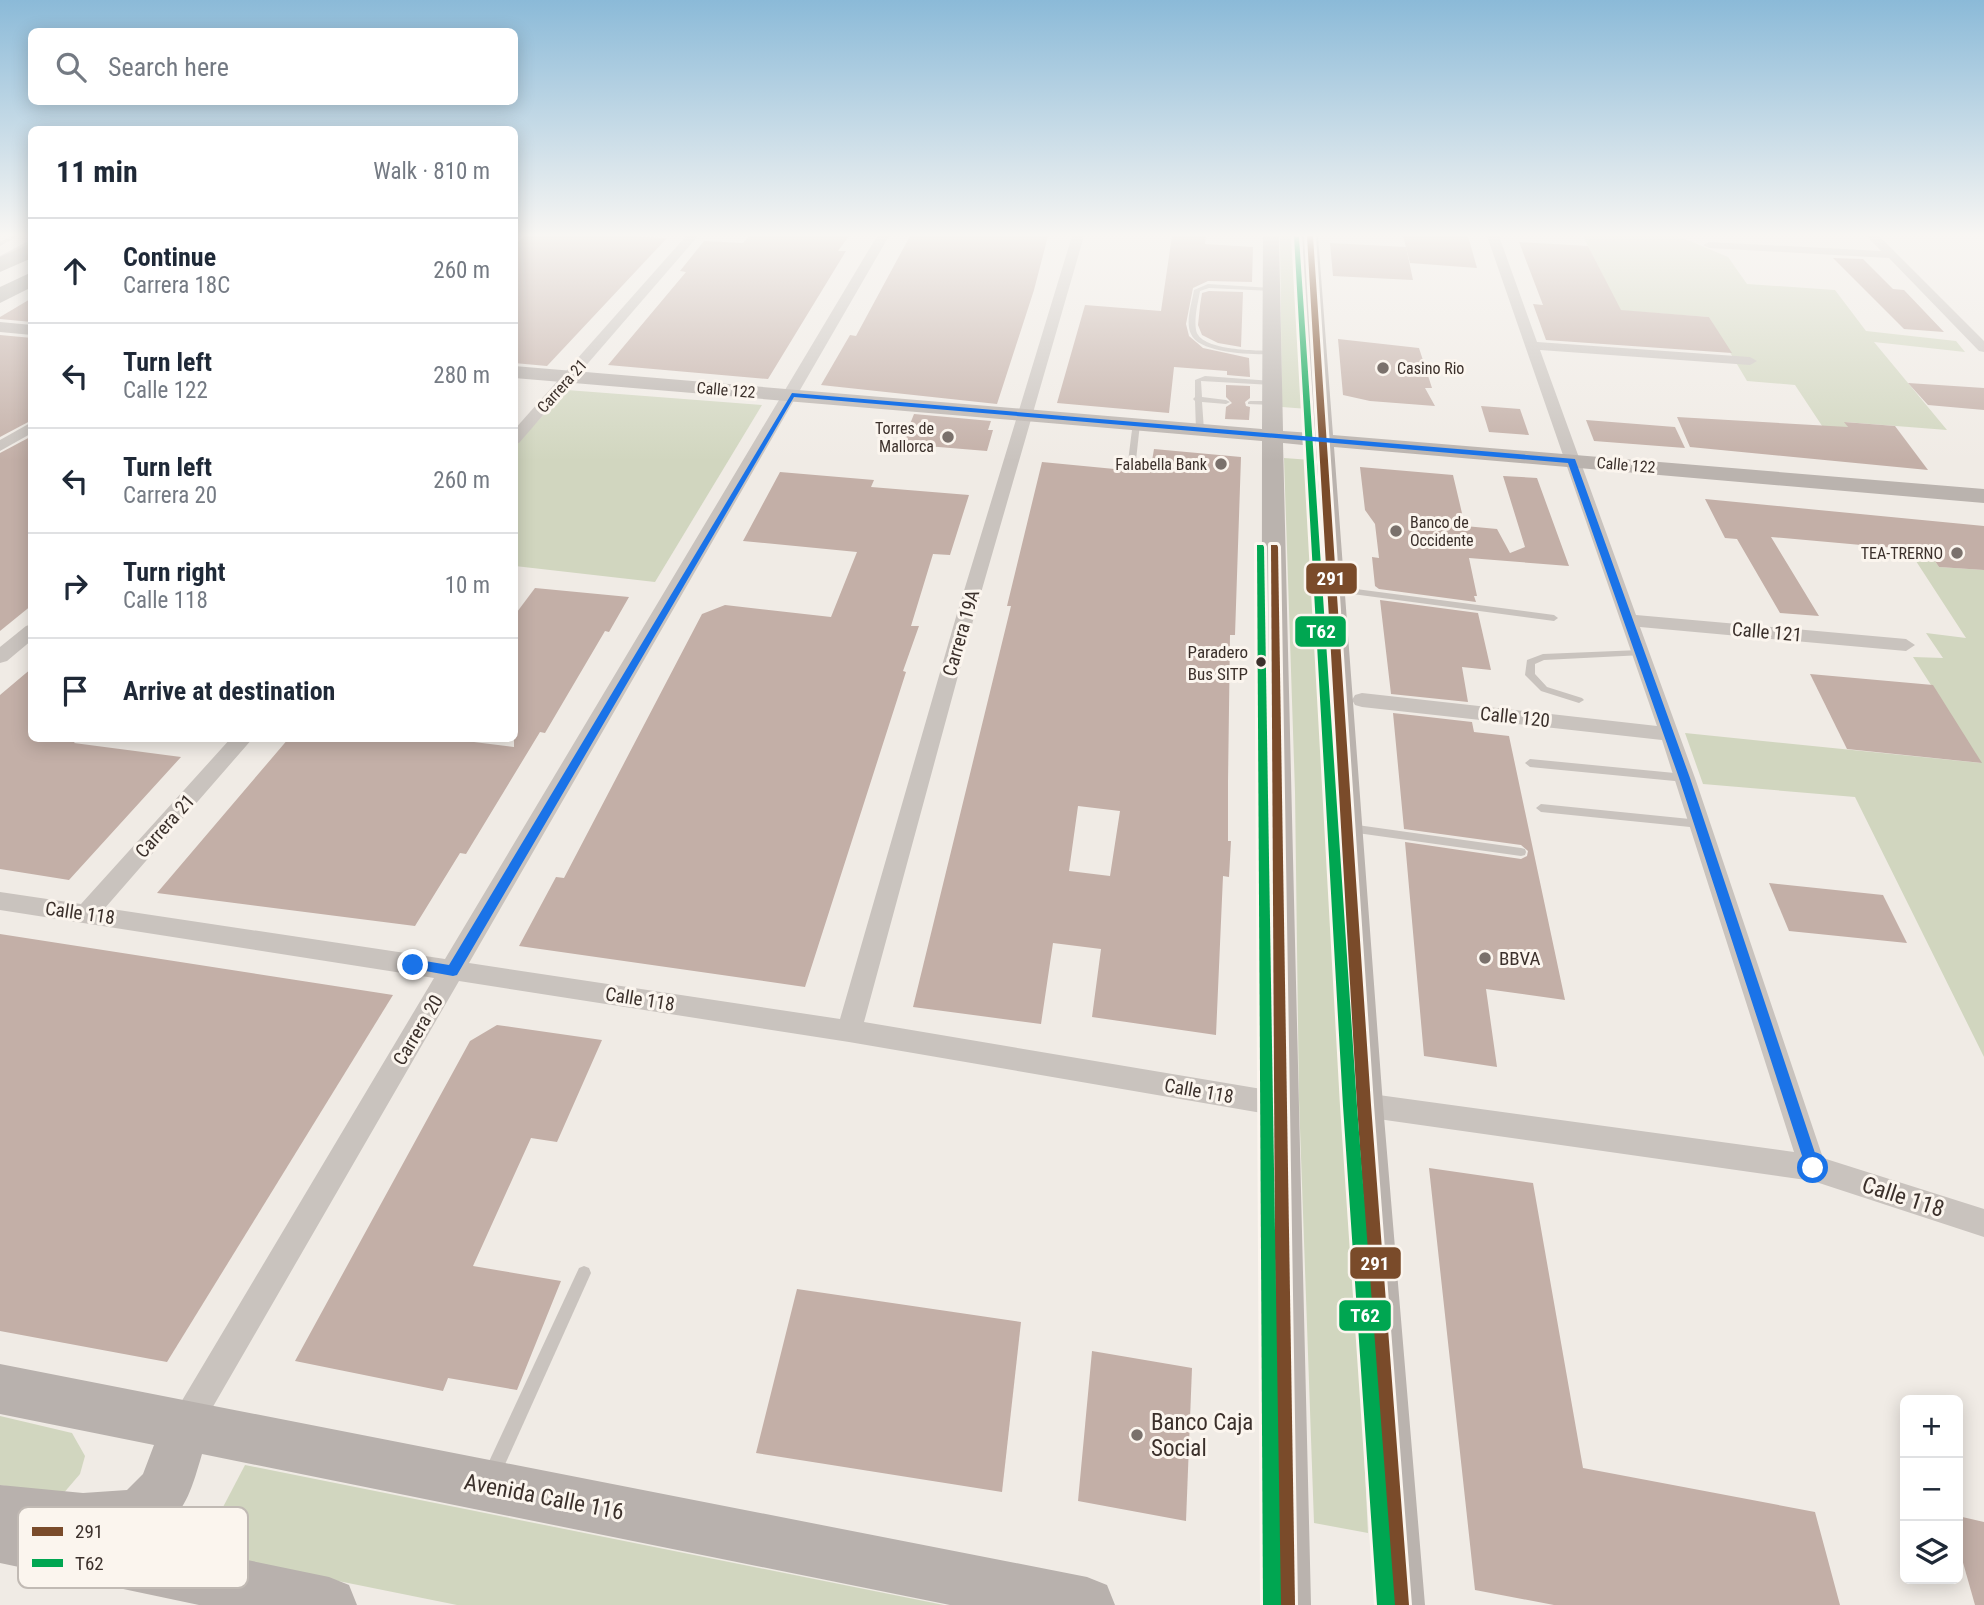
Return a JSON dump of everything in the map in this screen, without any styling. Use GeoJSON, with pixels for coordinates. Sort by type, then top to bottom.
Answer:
{"type":"FeatureCollection","features":[{"type":"Feature","properties":{"kind":"main road"},"geometry":{"type":"LineString","coordinates":[[1272,311],[1286,1605]]}},
{"type":"Feature","properties":{"kind":"main road"},"geometry":{"type":"LineString","coordinates":[[1315,311],[1364,1105],[1400,1605]]}},
{"type":"Feature","properties":{"kind":"main road"},"geometry":{"type":"LineString","coordinates":[[0,327],[28,330]]}},
{"type":"Feature","properties":{"kind":"main road","name":"Calle 122"},"geometry":{"type":"LineString","coordinates":[[518,372],[1984,496]]}},
{"type":"Feature","properties":{"kind":"main road","name":"Avenida Calle 116"},"geometry":{"type":"LineString","coordinates":[[0,1389],[1087,1605]]}},
{"type":"Feature","properties":{"kind":"main road"},"geometry":{"type":"LineString","coordinates":[[146,1507],[157,1499],[185,1425]]}},
{"type":"Feature","properties":{"kind":"main road"},"geometry":{"type":"LineString","coordinates":[[0,1511],[18,1513]]}},
{"type":"Feature","properties":{"kind":"main road"},"geometry":{"type":"LineString","coordinates":[[0,1536],[18,1540]]}},
{"type":"Feature","properties":{"kind":"main road"},"geometry":{"type":"LineString","coordinates":[[248,1588],[329,1605]]}},
{"type":"Feature","properties":{"kind":"street","name":"Carrera 21"},"geometry":{"type":"LineString","coordinates":[[518,436],[628,311]]}},
{"type":"Feature","properties":{"kind":"street","name":"Carrera 20"},"geometry":{"type":"LineString","coordinates":[[185,1425],[840,311]]}},
{"type":"Feature","properties":{"kind":"street","name":"Carrera 19A"},"geometry":{"type":"LineString","coordinates":[[849,1031],[1056,311]]}},
{"type":"Feature","properties":{"kind":"street"},"geometry":{"type":"LineString","coordinates":[[1521,311],[1685,778],[1813,1168]]}},
{"type":"Feature","properties":{"kind":"street"},"geometry":{"type":"LineString","coordinates":[[1947,311],[1984,348]]}},
{"type":"Feature","properties":{"kind":"street"},"geometry":{"type":"LineString","coordinates":[[1534,346],[1750,361]]}},
{"type":"Feature","properties":{"kind":"street"},"geometry":{"type":"LineString","coordinates":[[0,447],[28,429]]}},
{"type":"Feature","properties":{"kind":"street","name":"Calle 121"},"geometry":{"type":"LineString","coordinates":[[1628,620],[1906,645]]}},
{"type":"Feature","properties":{"kind":"street"},"geometry":{"type":"LineString","coordinates":[[0,657],[28,633]]}},
{"type":"Feature","properties":{"kind":"street","name":"Calle 120"},"geometry":{"type":"LineString","coordinates":[[1362,701],[1669,734]]}},
{"type":"Feature","properties":{"kind":"street","name":"Carrera 21"},"geometry":{"type":"LineString","coordinates":[[87,913],[239,742]]}},
{"type":"Feature","properties":{"kind":"street","name":"Calle 118"},"geometry":{"type":"LineString","coordinates":[[0,901],[849,1031],[1279,1104]]}},
{"type":"Feature","properties":{"kind":"street","name":"Calle 118"},"geometry":{"type":"LineString","coordinates":[[1364,1105],[1813,1168],[1984,1223]]}},
{"type":"Feature","properties":{"kind":"lane"},"geometry":{"type":"LineString","coordinates":[[1195,311],[1192,331],[1196,339],[1206,346],[1272,353]]}},
{"type":"Feature","properties":{"kind":"lane"},"geometry":{"type":"LineString","coordinates":[[1200,429],[1197,399],[1200,379],[1273,393]]}},
{"type":"Feature","properties":{"kind":"lane"},"geometry":{"type":"LineString","coordinates":[[1250,403],[1273,393]]}},
{"type":"Feature","properties":{"kind":"lane"},"geometry":{"type":"LineString","coordinates":[[1197,399],[1226,402]]}},
{"type":"Feature","properties":{"kind":"lane"},"geometry":{"type":"LineString","coordinates":[[1132,469],[1136,424]]}},
{"type":"Feature","properties":{"kind":"lane"},"geometry":{"type":"LineString","coordinates":[[1333,589],[1554,618]]}},
{"type":"Feature","properties":{"kind":"lane"},"geometry":{"type":"LineString","coordinates":[[1579,701],[1544,690],[1530,675],[1531,662],[1543,657],[1640,653]]}},
{"type":"Feature","properties":{"kind":"lane"},"geometry":{"type":"LineString","coordinates":[[1530,763],[1685,778]]}},
{"type":"Feature","properties":{"kind":"lane"},"geometry":{"type":"LineString","coordinates":[[1541,808],[1700,824]]}},
{"type":"Feature","properties":{"kind":"lane"},"geometry":{"type":"LineString","coordinates":[[1347,828],[1521,852]]}},
{"type":"Feature","properties":{"kind":"lane"},"geometry":{"type":"LineString","coordinates":[[486,1486],[584,1273]]}},
{"type":"Feature","properties":{"kind":"green space"},"geometry":{"type":"Polygon","coordinates":[[[1281,311],[1304,311],[1308,409],[1282,407],[1281,311]]]}},
{"type":"Feature","properties":{"kind":"green space"},"geometry":{"type":"Polygon","coordinates":[[[1625,311],[1851,311],[1866,331],[1956,341],[1965,352],[1874,342],[1947,430],[1845,422],[1858,443],[1836,447],[1795,385],[1747,381],[1709,317],[1625,311]]]}},
{"type":"Feature","properties":{"kind":"green space"},"geometry":{"type":"Polygon","coordinates":[[[567,390],[762,405],[655,582],[518,566],[518,442],[567,390]]]}},
{"type":"Feature","properties":{"kind":"green space"},"geometry":{"type":"Polygon","coordinates":[[[1284,458],[1311,460],[1324,637],[1368,1533],[1314,1523],[1299,1100],[1295,792],[1284,458]]]}},
{"type":"Feature","properties":{"kind":"green space"},"geometry":{"type":"Polygon","coordinates":[[[1901,538],[1920,540],[1939,567],[1984,570],[1984,1057],[1855,797],[1703,784],[1685,733],[1981,763],[1913,657],[1943,658],[1926,633],[1966,638],[1901,538]]]}},
{"type":"Feature","properties":{"kind":"green space"},"geometry":{"type":"Polygon","coordinates":[[[0,1416],[72,1433],[85,1456],[80,1474],[62,1495],[0,1485],[0,1416]]]}},
{"type":"Feature","properties":{"kind":"green space"},"geometry":{"type":"Polygon","coordinates":[[[245,1465],[944,1605],[457,1605],[248,1563],[248,1507],[223,1507],[245,1465]]]}},
{"type":"Feature","properties":{"kind":"building"},"geometry":{"type":"Polygon","coordinates":[[[10,311],[28,311],[28,322],[0,317],[10,311]]]}},
{"type":"Feature","properties":{"kind":"building"},"geometry":{"type":"Polygon","coordinates":[[[518,311],[599,311],[547,366],[518,363],[518,311]]]}},
{"type":"Feature","properties":{"kind":"building"},"geometry":{"type":"Polygon","coordinates":[[[653,311],[809,311],[768,379],[608,365],[653,311]]]}},
{"type":"Feature","properties":{"kind":"building"},"geometry":{"type":"Polygon","coordinates":[[[870,311],[1027,311],[997,404],[821,385],[850,335],[856,336],[870,311]]]}},
{"type":"Feature","properties":{"kind":"building"},"geometry":{"type":"Polygon","coordinates":[[[1083,311],[1189,311],[1186,324],[1189,336],[1203,348],[1249,358],[1250,377],[1227,375],[1227,371],[1174,367],[1169,413],[1057,403],[1083,311]]]}},
{"type":"Feature","properties":{"kind":"building"},"geometry":{"type":"Polygon","coordinates":[[[1200,311],[1242,311],[1241,347],[1218,343],[1202,335],[1198,325],[1200,311]]]}},
{"type":"Feature","properties":{"kind":"building"},"geometry":{"type":"Polygon","coordinates":[[[1535,311],[1632,311],[1709,317],[1732,353],[1546,340],[1535,311]]]}},
{"type":"Feature","properties":{"kind":"building"},"geometry":{"type":"Polygon","coordinates":[[[1886,311],[1924,311],[1944,332],[1904,329],[1886,311]]]}},
{"type":"Feature","properties":{"kind":"building"},"geometry":{"type":"Polygon","coordinates":[[[0,335],[28,338],[28,422],[0,437],[0,335]]]}},
{"type":"Feature","properties":{"kind":"building","name":"Casino Rio"},"geometry":{"type":"Polygon","coordinates":[[[1338,339],[1419,348],[1432,388],[1425,388],[1435,406],[1370,401],[1343,395],[1338,339]]]}},
{"type":"Feature","properties":{"kind":"building"},"geometry":{"type":"Polygon","coordinates":[[[1908,383],[1984,388],[1984,410],[1928,405],[1908,383]]]}},
{"type":"Feature","properties":{"kind":"building"},"geometry":{"type":"Polygon","coordinates":[[[1226,385],[1250,386],[1250,398],[1245,402],[1246,406],[1250,407],[1249,420],[1225,419],[1226,407],[1232,403],[1226,397],[1226,385]]]}},
{"type":"Feature","properties":{"kind":"building"},"geometry":{"type":"Polygon","coordinates":[[[1481,406],[1520,409],[1529,435],[1489,432],[1481,406]]]}},
{"type":"Feature","properties":{"kind":"building","name":"Torres de Mallorca"},"geometry":{"type":"Polygon","coordinates":[[[914,414],[991,421],[988,430],[993,430],[987,451],[902,444],[914,414]]]}},
{"type":"Feature","properties":{"kind":"building"},"geometry":{"type":"Polygon","coordinates":[[[1677,417],[1848,427],[1844,422],[1895,426],[1928,470],[1690,447],[1677,417]]]}},
{"type":"Feature","properties":{"kind":"building"},"geometry":{"type":"Polygon","coordinates":[[[1586,420],[1675,427],[1685,448],[1594,441],[1586,420]]]}},
{"type":"Feature","properties":{"kind":"building"},"geometry":{"type":"Polygon","coordinates":[[[28,438],[28,608],[0,631],[0,453],[28,438]]]}},
{"type":"Feature","properties":{"kind":"building"},"geometry":{"type":"Polygon","coordinates":[[[1154,449],[1241,457],[1235,635],[1230,635],[1228,841],[1231,841],[1229,877],[1223,876],[1216,1035],[1092,1017],[1101,949],[1053,943],[1041,1024],[913,1007],[1011,606],[1007,606],[1042,462],[1150,473],[1154,449]],[[1078,806],[1069,871],[1110,876],[1120,811],[1078,806]]]}},
{"type":"Feature","properties":{"kind":"building"},"geometry":{"type":"Polygon","coordinates":[[[1360,467],[1453,475],[1465,526],[1497,529],[1510,553],[1525,547],[1503,476],[1537,478],[1569,566],[1469,558],[1476,602],[1379,589],[1375,586],[1372,557],[1379,558],[1375,524],[1365,510],[1360,467]]]}},
{"type":"Feature","properties":{"kind":"building"},"geometry":{"type":"Polygon","coordinates":[[[780,472],[874,480],[871,487],[969,495],[950,555],[933,554],[911,626],[919,626],[903,671],[906,672],[805,987],[519,946],[556,877],[564,878],[702,614],[725,605],[831,617],[857,552],[743,541],[780,472]]]}},
{"type":"Feature","properties":{"kind":"building"},"geometry":{"type":"Polygon","coordinates":[[[1705,499],[1984,526],[1984,570],[1939,567],[1928,551],[1771,537],[1819,616],[1780,613],[1737,539],[1725,538],[1705,499]]]}},
{"type":"Feature","properties":{"kind":"building"},"geometry":{"type":"Polygon","coordinates":[[[535,588],[629,597],[609,632],[605,631],[545,733],[540,732],[466,854],[460,853],[415,926],[157,893],[286,742],[474,742],[514,747],[514,742],[518,742],[518,611],[535,588]]]}},
{"type":"Feature","properties":{"kind":"building"},"geometry":{"type":"Polygon","coordinates":[[[1380,600],[1478,613],[1491,670],[1462,667],[1468,702],[1391,694],[1380,600]]]}},
{"type":"Feature","properties":{"kind":"building"},"geometry":{"type":"Polygon","coordinates":[[[28,671],[28,742],[75,742],[181,757],[69,880],[0,869],[0,695],[28,671]]]}},
{"type":"Feature","properties":{"kind":"building"},"geometry":{"type":"Polygon","coordinates":[[[1810,674],[1933,685],[1982,763],[1847,749],[1810,674]]]}},
{"type":"Feature","properties":{"kind":"building"},"geometry":{"type":"Polygon","coordinates":[[[1393,713],[1472,722],[1474,732],[1509,736],[1565,1000],[1486,989],[1497,1067],[1424,1056],[1405,842],[1521,859],[1527,856],[1528,851],[1521,845],[1404,829],[1393,713]]]}},
{"type":"Feature","properties":{"kind":"building"},"geometry":{"type":"Polygon","coordinates":[[[1769,883],[1883,895],[1907,943],[1789,931],[1769,883]]]}},
{"type":"Feature","properties":{"kind":"building"},"geometry":{"type":"Polygon","coordinates":[[[0,934],[393,995],[167,1362],[0,1331],[0,934]]]}},
{"type":"Feature","properties":{"kind":"building"},"geometry":{"type":"Polygon","coordinates":[[[497,1025],[602,1040],[557,1142],[531,1138],[473,1266],[561,1281],[517,1390],[448,1378],[443,1391],[295,1361],[470,1041],[497,1025]]]}},
{"type":"Feature","properties":{"kind":"building"},"geometry":{"type":"Polygon","coordinates":[[[1429,1168],[1533,1183],[1583,1468],[1815,1512],[1840,1605],[1554,1605],[1475,1590],[1429,1168]]]}},
{"type":"Feature","properties":{"kind":"building"},"geometry":{"type":"Polygon","coordinates":[[[797,1289],[1021,1322],[1002,1492],[756,1453],[797,1289]]]}},
{"type":"Feature","properties":{"kind":"building","name":"Banco Caja Social"},"geometry":{"type":"Polygon","coordinates":[[[1092,1351],[1192,1368],[1186,1521],[1078,1501],[1092,1351]]]}},
{"type":"Feature","properties":{"kind":"building"},"geometry":{"type":"Polygon","coordinates":[[[1963,1517],[1984,1522],[1984,1605],[1975,1605],[1963,1563],[1963,1517]]]}},
{"type":"Feature","properties":{"kind":"transit line","name":"T62"},"geometry":{"type":"LineString","coordinates":[[1301,311],[1350,1106],[1386,1605]]}},
{"type":"Feature","properties":{"kind":"transit line","name":"291"},"geometry":{"type":"LineString","coordinates":[[1315,311],[1364,1105],[1400,1605]]}},
{"type":"Feature","properties":{"kind":"transit line","name":"T62"},"geometry":{"type":"LineString","coordinates":[[1260,547],[1272,1605]]}},
{"type":"Feature","properties":{"kind":"transit line","name":"291"},"geometry":{"type":"LineString","coordinates":[[1274,547],[1286,1605]]}},
{"type":"Feature","properties":{"kind":"place","name":"Casino Rio"},"geometry":{"type":"Point","coordinates":[1383,368]}},
{"type":"Feature","properties":{"kind":"place","name":"Torres de Mallorca"},"geometry":{"type":"Point","coordinates":[948,437]}},
{"type":"Feature","properties":{"kind":"place","name":"Falabella Bank"},"geometry":{"type":"Point","coordinates":[1221,464]}},
{"type":"Feature","properties":{"kind":"place","name":"Banco de Occidente"},"geometry":{"type":"Point","coordinates":[1396,531]}},
{"type":"Feature","properties":{"kind":"place","name":"TEA-TRERNO"},"geometry":{"type":"Point","coordinates":[1957,553]}},
{"type":"Feature","properties":{"kind":"place","name":"Paradero Bus SITP"},"geometry":{"type":"Point","coordinates":[1261,662]}},
{"type":"Feature","properties":{"kind":"place","name":"BBVA"},"geometry":{"type":"Point","coordinates":[1485,958]}},
{"type":"Feature","properties":{"kind":"place","name":"Banco Caja Social"},"geometry":{"type":"Point","coordinates":[1137,1435]}},
{"type":"Feature","properties":{"kind":"route"},"geometry":{"type":"LineString","coordinates":[[413,965],[453,971],[792,395],[1572,461],[1685,778],[1813,1168]]}}]}
